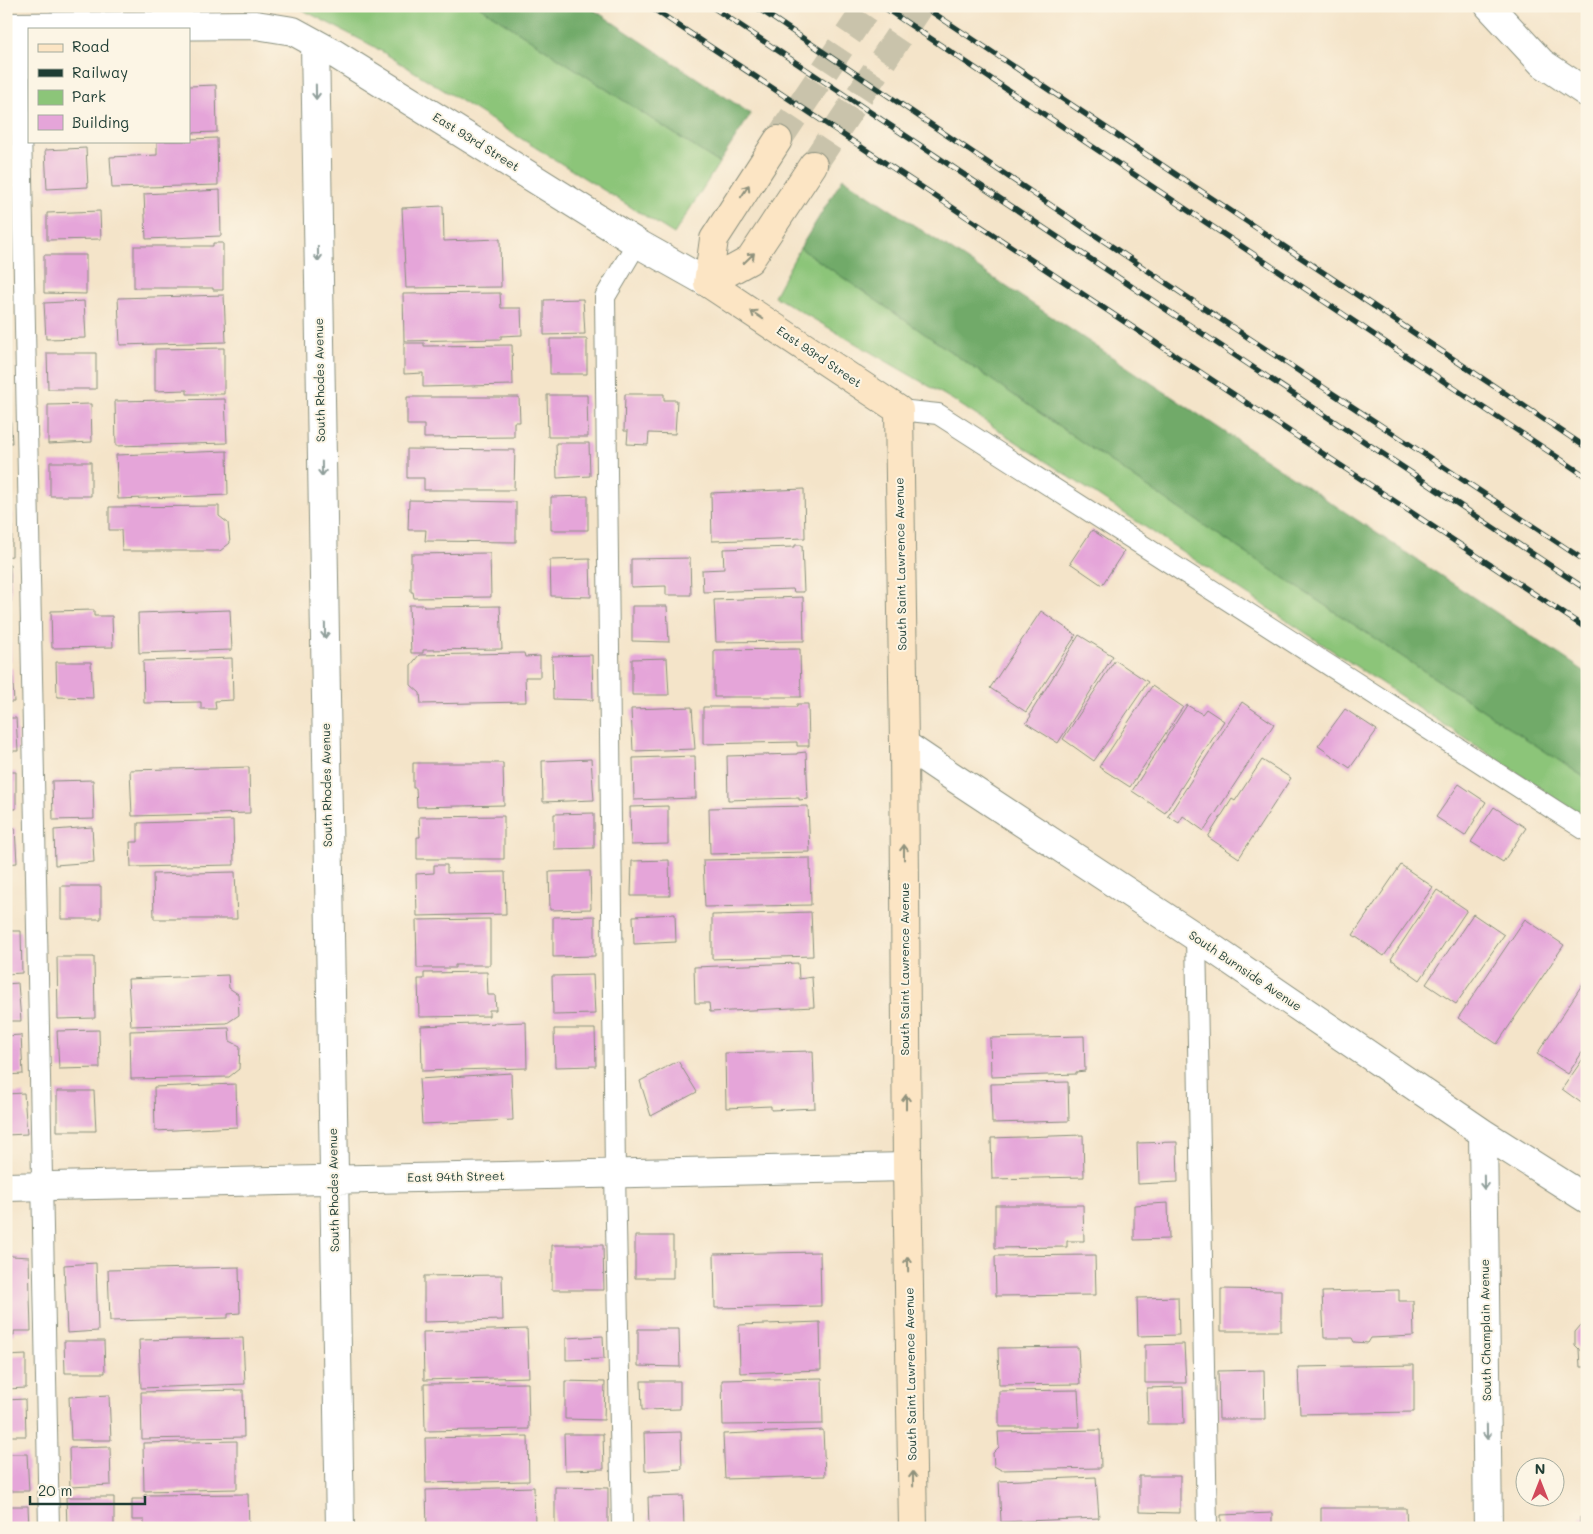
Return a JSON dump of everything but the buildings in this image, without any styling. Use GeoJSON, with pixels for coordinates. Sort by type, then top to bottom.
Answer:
{"type":"FeatureCollection","features":[{"type":"Feature","properties":{"kind":"street"},"geometry":{"type":"LineString","coordinates":[[1489,6],[1542,63],[1587,93]]}},
{"type":"Feature","properties":{"kind":"street","name":"East 93rd Street"},"geometry":{"type":"LineString","coordinates":[[13,27],[256,25],[293,31],[343,59],[637,243],[708,283],[900,410]]}},
{"type":"Feature","properties":{"kind":"street","name":"South Rhodes Avenue"},"geometry":{"type":"LineString","coordinates":[[315,43],[340,1528]]}},
{"type":"Feature","properties":{"kind":"street"},"geometry":{"type":"LineString","coordinates":[[708,283],[714,239],[778,140]]}},
{"type":"Feature","properties":{"kind":"street"},"geometry":{"type":"LineString","coordinates":[[708,283],[750,260],[813,165]]}},
{"type":"Feature","properties":{"kind":"street","name":"South Saint Lawrence Avenue"},"geometry":{"type":"LineString","coordinates":[[900,410],[907,1167],[914,1528]]}},
{"type":"Feature","properties":{"kind":"street","name":"South Burnside Avenue"},"geometry":{"type":"LineString","coordinates":[[904,744],[1196,937],[1483,1133],[1587,1199]]}},
{"type":"Feature","properties":{"kind":"street","name":"South Champlain Avenue"},"geometry":{"type":"LineString","coordinates":[[1483,1133],[1488,1528]]}},
{"type":"Feature","properties":{"kind":"street","name":"East 94th Street"},"geometry":{"type":"LineString","coordinates":[[6,1188],[907,1167]]}},
{"type":"Feature","properties":{"kind":"lane"},"geometry":{"type":"LineString","coordinates":[[13,27],[49,1528]]}},
{"type":"Feature","properties":{"kind":"lane"},"geometry":{"type":"LineString","coordinates":[[622,1528],[615,1173],[605,297],[637,243]]}},
{"type":"Feature","properties":{"kind":"lane"},"geometry":{"type":"LineString","coordinates":[[900,410],[938,414],[1587,831]]}},
{"type":"Feature","properties":{"kind":"lane"},"geometry":{"type":"LineString","coordinates":[[1196,937],[1207,1528]]}},
{"type":"Feature","properties":{"kind":"green space"},"geometry":{"type":"Polygon","coordinates":[[[295,6],[479,6],[719,163],[674,234],[373,46],[295,6]]]}},
{"type":"Feature","properties":{"kind":"green space"},"geometry":{"type":"Polygon","coordinates":[[[479,6],[588,6],[751,114],[719,163],[479,6]]]}},
{"type":"Feature","properties":{"kind":"green space"},"geometry":{"type":"Polygon","coordinates":[[[843,178],[1587,673],[1587,779],[1175,506],[800,248],[843,178]]]}},
{"type":"Feature","properties":{"kind":"green space"},"geometry":{"type":"Polygon","coordinates":[[[800,248],[1175,506],[1587,779],[1587,822],[1528,780],[953,400],[774,296],[800,248]]]}},
{"type":"Feature","properties":{"kind":"tunnel"},"geometry":{"type":"LineString","coordinates":[[778,140],[868,6]]}},
{"type":"Feature","properties":{"kind":"tunnel"},"geometry":{"type":"LineString","coordinates":[[813,165],[919,6]]}},
{"type":"Feature","properties":{"kind":"railway"},"geometry":{"type":"LineString","coordinates":[[649,6],[1587,629]]}},
{"type":"Feature","properties":{"kind":"railway"},"geometry":{"type":"LineString","coordinates":[[711,6],[1587,590]]}},
{"type":"Feature","properties":{"kind":"railway"},"geometry":{"type":"LineString","coordinates":[[755,6],[1193,301],[1587,562]]}},
{"type":"Feature","properties":{"kind":"railway"},"geometry":{"type":"LineString","coordinates":[[882,6],[1587,477]]}},
{"type":"Feature","properties":{"kind":"railway"},"geometry":{"type":"LineString","coordinates":[[923,6],[1587,448]]}}]}
